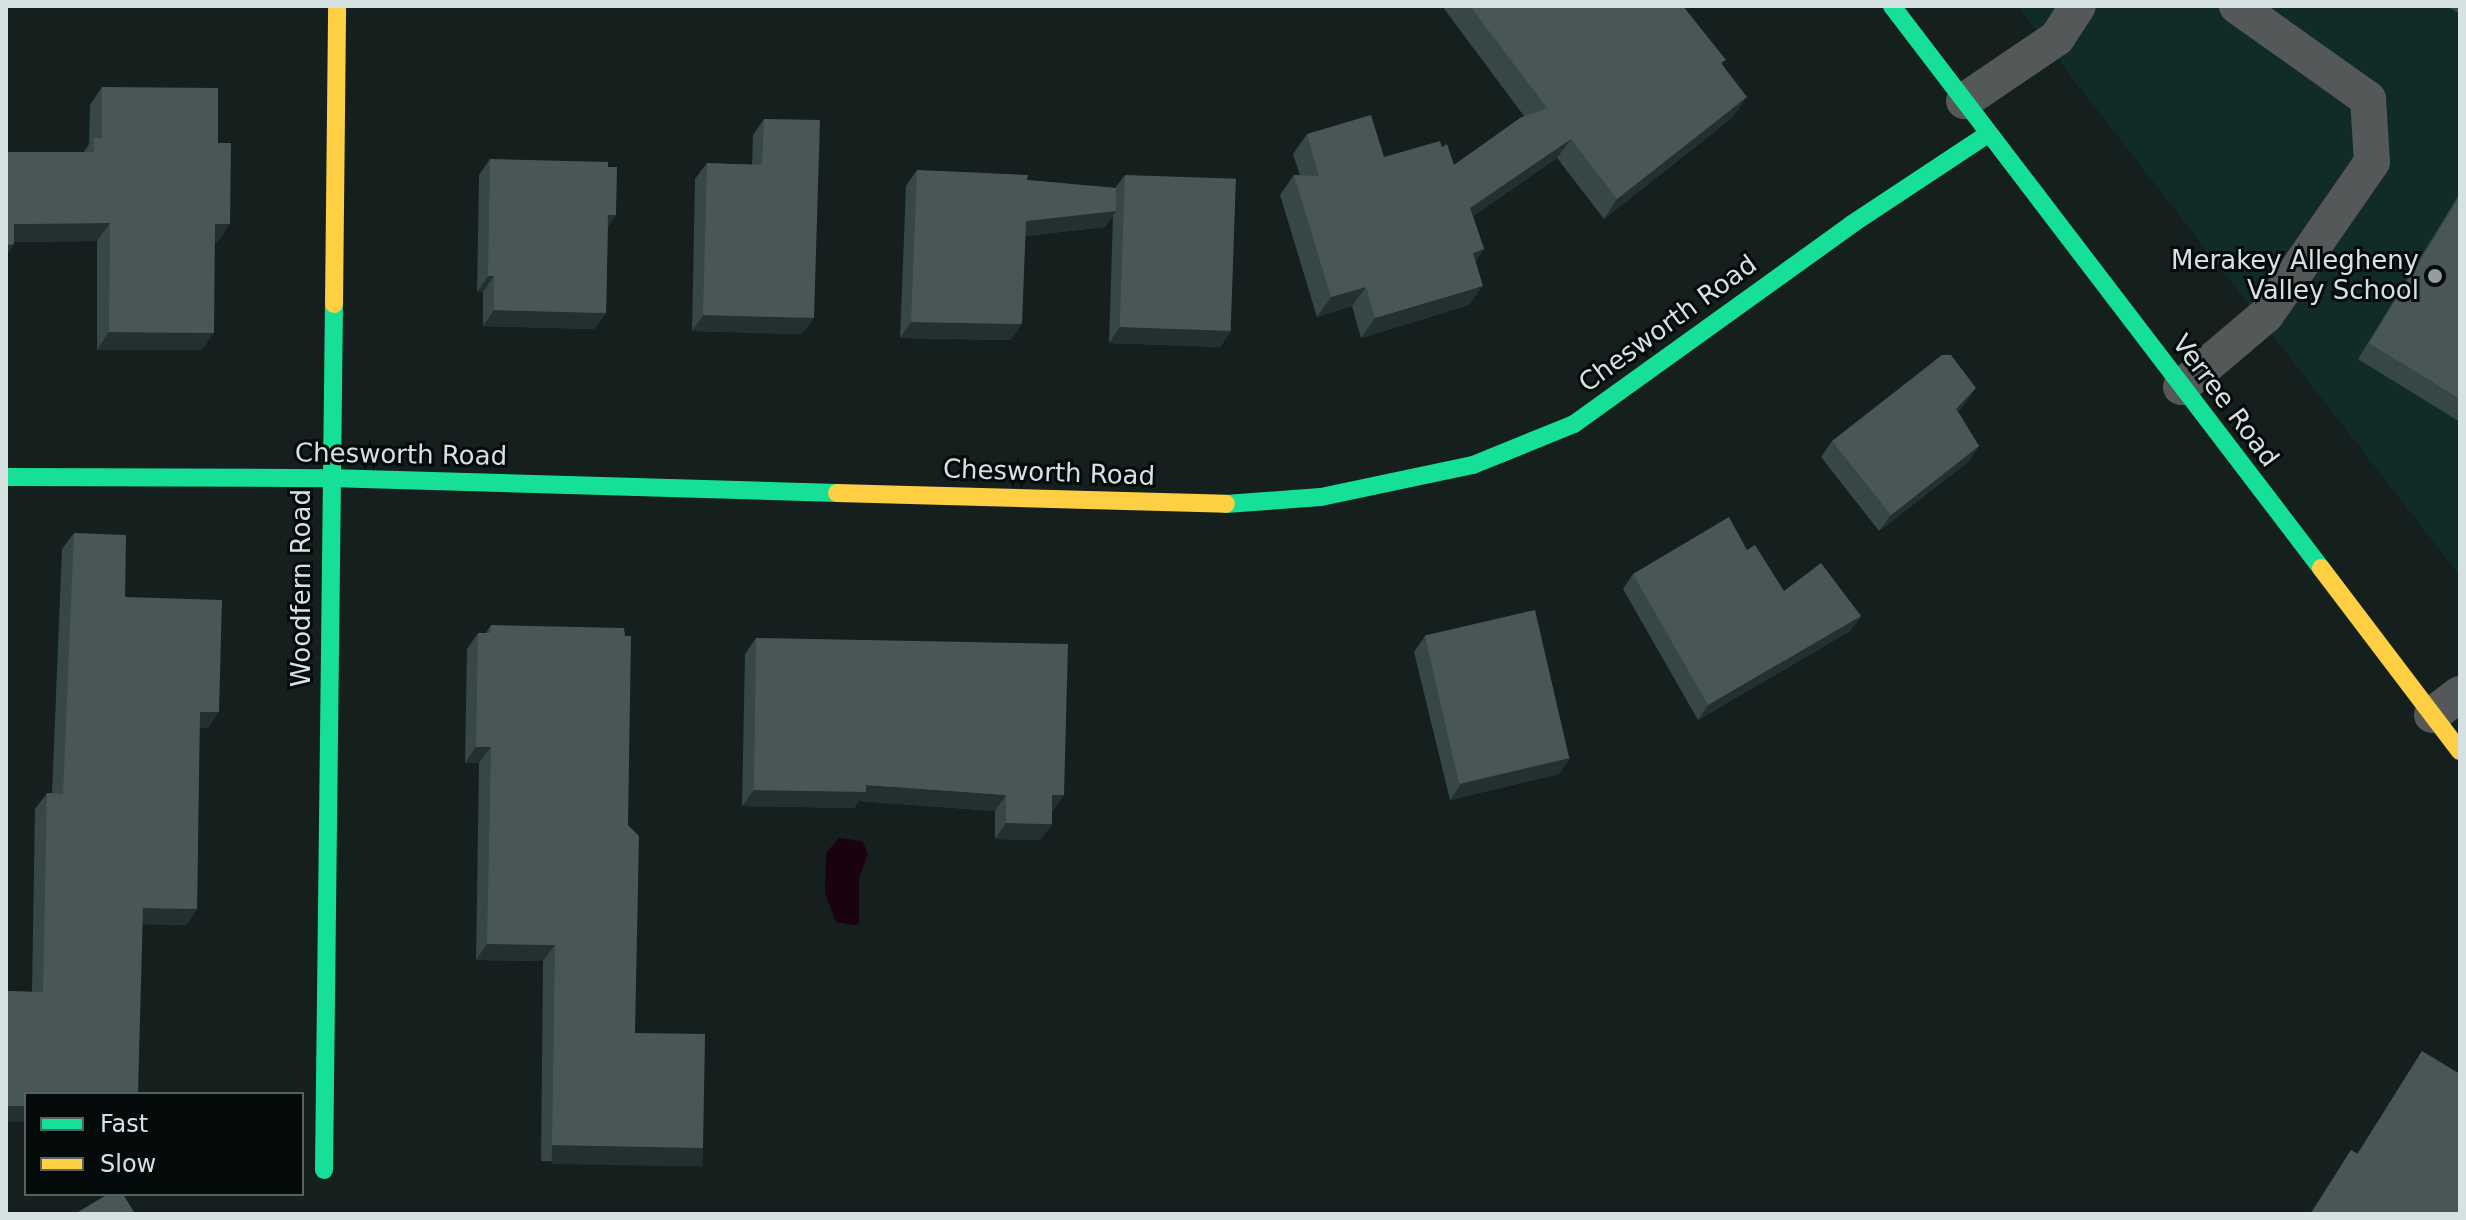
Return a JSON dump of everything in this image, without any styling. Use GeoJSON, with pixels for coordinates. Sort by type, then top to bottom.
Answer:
{"type":"FeatureCollection","features":[{"type":"Feature","properties":{"kind":"street","name":"Woodfern Road"},"geometry":{"type":"LineString","coordinates":[[324,1170],[329,478],[337,6]]}},
{"type":"Feature","properties":{"kind":"street","name":"Verree Road"},"geometry":{"type":"LineString","coordinates":[[1892,6],[2181,387],[2446,705],[2460,751]]}},
{"type":"Feature","properties":{"kind":"street","name":"Chesworth Road"},"geometry":{"type":"LineString","coordinates":[[6,477],[329,478],[1229,504],[1321,497],[1440,474],[1520,447],[1586,416],[1852,224],[1988,134]]}},
{"type":"Feature","properties":{"kind":"lane"},"geometry":{"type":"LineString","coordinates":[[1964,101],[2057,38],[2078,6]]}},
{"type":"Feature","properties":{"kind":"lane"},"geometry":{"type":"LineString","coordinates":[[2181,387],[2266,315],[2372,162],[2368,99],[2237,6]]}},
{"type":"Feature","properties":{"kind":"shaded area"},"geometry":{"type":"Polygon","coordinates":[[[2018,6],[2460,6],[2460,576],[2076,83],[2018,6]]]}},
{"type":"Feature","properties":{"kind":"shaded area"},"geometry":{"type":"Polygon","coordinates":[[[839,838],[862,841],[868,853],[859,879],[859,923],[855,925],[836,922],[825,893],[826,853],[839,838]]]}},
{"type":"Feature","properties":{"kind":"building"},"geometry":{"type":"Polygon","coordinates":[[[1470,6],[1683,6],[1726,60],[1721,63],[1747,97],[1617,199],[1571,139],[1470,208],[1484,249],[1473,253],[1483,286],[1375,318],[1366,287],[1331,297],[1294,175],[1319,176],[1307,134],[1371,115],[1384,157],[1440,141],[1442,147],[1447,144],[1454,165],[1520,118],[1547,108],[1470,6]]]}},
{"type":"Feature","properties":{"kind":"building"},"geometry":{"type":"Polygon","coordinates":[[[102,87],[218,88],[218,143],[231,143],[230,224],[215,224],[214,333],[109,332],[110,223],[14,224],[14,244],[6,245],[6,152],[94,152],[94,138],[102,138],[102,87]]]}},
{"type":"Feature","properties":{"kind":"building"},"geometry":{"type":"Polygon","coordinates":[[[764,119],[820,120],[814,318],[703,315],[707,163],[762,165],[764,119]]]}},
{"type":"Feature","properties":{"kind":"building"},"geometry":{"type":"Polygon","coordinates":[[[490,159],[608,162],[608,167],[617,167],[616,215],[608,215],[606,313],[494,310],[494,276],[488,276],[490,159]]]}},
{"type":"Feature","properties":{"kind":"building"},"geometry":{"type":"Polygon","coordinates":[[[917,170],[1028,175],[1027,180],[1116,188],[1116,211],[1026,221],[1022,324],[911,322],[917,170]]]}},
{"type":"Feature","properties":{"kind":"building"},"geometry":{"type":"Polygon","coordinates":[[[1125,175],[1236,179],[1231,331],[1120,327],[1125,175]]]}},
{"type":"Feature","properties":{"kind":"building","name":"Merakey Allegheny Valley School"},"geometry":{"type":"Polygon","coordinates":[[[2460,196],[2460,399],[2369,343],[2460,196]]]}},
{"type":"Feature","properties":{"kind":"building"},"geometry":{"type":"Polygon","coordinates":[[[1942,355],[1951,355],[1976,388],[1956,409],[1979,446],[1891,515],[1832,441],[1942,355]]]}},
{"type":"Feature","properties":{"kind":"building"},"geometry":{"type":"Polygon","coordinates":[[[1729,517],[1747,550],[1755,545],[1784,591],[1821,563],[1861,616],[1708,705],[1633,574],[1729,517]]]}},
{"type":"Feature","properties":{"kind":"building"},"geometry":{"type":"Polygon","coordinates":[[[74,533],[126,535],[125,597],[222,600],[219,712],[200,712],[197,909],[143,908],[138,1092],[24,1092],[24,1106],[6,1106],[6,991],[43,992],[47,793],[63,794],[74,533]]]}},
{"type":"Feature","properties":{"kind":"building"},"geometry":{"type":"Polygon","coordinates":[[[1535,610],[1569,758],[1459,784],[1425,635],[1535,610]]]}},
{"type":"Feature","properties":{"kind":"building"},"geometry":{"type":"Polygon","coordinates":[[[491,625],[624,628],[625,636],[631,636],[628,825],[639,836],[635,1033],[705,1034],[703,1148],[552,1145],[555,945],[487,944],[491,747],[476,747],[478,633],[490,633],[491,625]]]}},
{"type":"Feature","properties":{"kind":"building"},"geometry":{"type":"Polygon","coordinates":[[[756,638],[1068,644],[1064,795],[1052,795],[1052,824],[1006,823],[1006,795],[866,785],[866,792],[754,790],[756,638]]]}},
{"type":"Feature","properties":{"kind":"building"},"geometry":{"type":"Polygon","coordinates":[[[2422,1051],[2460,1074],[2460,1214],[2311,1214],[2351,1150],[2358,1154],[2422,1051]]]}},
{"type":"Feature","properties":{"kind":"building"},"geometry":{"type":"Polygon","coordinates":[[[105,1196],[124,1196],[135,1214],[79,1214],[105,1196]]]}},
{"type":"Feature","properties":{"kind":"traffic: fast"},"geometry":{"type":"LineString","coordinates":[[1892,6],[2321,568]]}},
{"type":"Feature","properties":{"kind":"traffic: fast"},"geometry":{"type":"LineString","coordinates":[[1226,504],[1321,497],[1473,465],[1574,424],[1852,224],[1988,134]]}},
{"type":"Feature","properties":{"kind":"traffic: fast"},"geometry":{"type":"LineString","coordinates":[[324,1170],[334,304]]}},
{"type":"Feature","properties":{"kind":"traffic: fast"},"geometry":{"type":"LineString","coordinates":[[6,477],[329,478],[837,493]]}},
{"type":"Feature","properties":{"kind":"traffic: slow"},"geometry":{"type":"LineString","coordinates":[[334,304],[337,6]]}},
{"type":"Feature","properties":{"kind":"traffic: slow"},"geometry":{"type":"LineString","coordinates":[[837,493],[1226,504]]}},
{"type":"Feature","properties":{"kind":"traffic: slow"},"geometry":{"type":"LineString","coordinates":[[2321,568],[2460,751]]}},
{"type":"Feature","properties":{"kind":"place","name":"Merakey Allegheny Valley School"},"geometry":{"type":"Point","coordinates":[2435,276]}}]}
